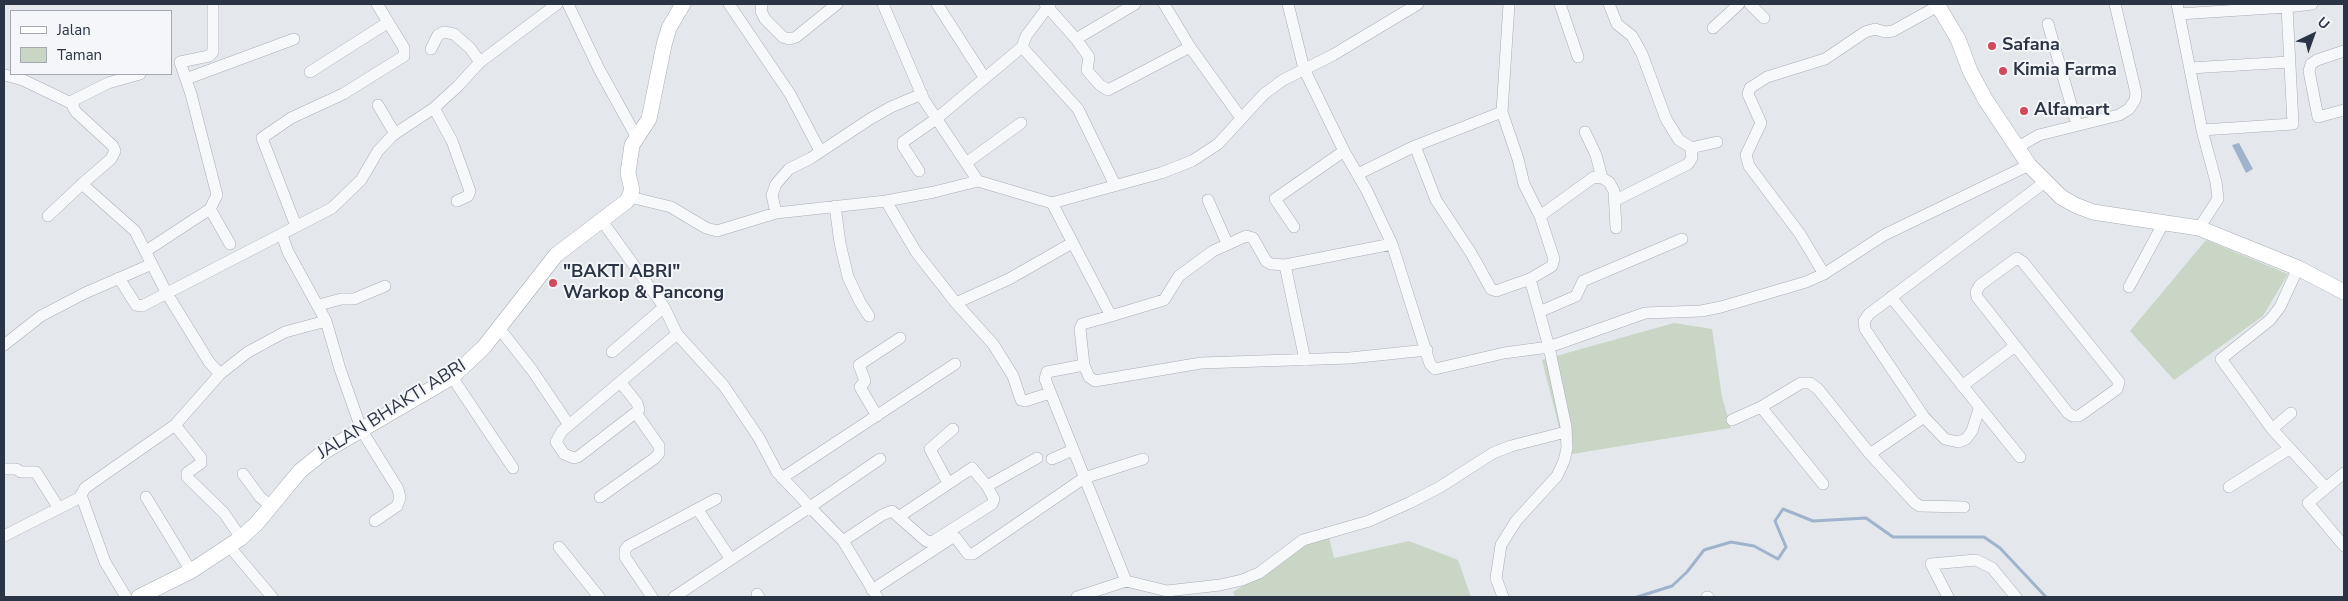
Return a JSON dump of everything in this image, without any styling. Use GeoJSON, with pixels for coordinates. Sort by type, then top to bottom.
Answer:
{"type":"FeatureCollection","features":[{"type":"Feature","properties":{"kind":"street"},"geometry":{"type":"LineString","coordinates":[[146,251],[210,209],[217,194],[186,79],[176,63],[209,56],[213,52],[213,4]]}},
{"type":"Feature","properties":{"kind":"street"},"geometry":{"type":"LineString","coordinates":[[296,226],[262,138],[291,118],[343,94],[401,59],[405,54],[404,48],[377,4]]}},
{"type":"Feature","properties":{"kind":"street"},"geometry":{"type":"LineString","coordinates":[[119,278],[133,302],[139,307],[324,213],[349,194],[361,180],[378,151],[395,134],[434,108],[480,62],[557,4]]}},
{"type":"Feature","properties":{"kind":"street"},"geometry":{"type":"LineString","coordinates":[[568,4],[599,69],[636,136]]}},
{"type":"Feature","properties":{"kind":"street"},"geometry":{"type":"LineString","coordinates":[[683,4],[669,28],[649,119],[636,136],[629,158],[628,173],[632,190],[630,197],[672,207],[706,228],[717,231],[776,213],[886,201],[978,181],[1052,202],[1162,173],[1192,161],[1218,144],[1264,94],[1283,80],[1333,55],[1418,4]]}},
{"type":"Feature","properties":{"kind":"street"},"geometry":{"type":"LineString","coordinates":[[729,4],[790,94],[820,151]]}},
{"type":"Feature","properties":{"kind":"street"},"geometry":{"type":"LineString","coordinates":[[762,4],[761,11],[765,19],[783,37],[789,39],[796,37],[837,4]]}},
{"type":"Feature","properties":{"kind":"street"},"geometry":{"type":"LineString","coordinates":[[883,4],[922,94],[936,119],[978,181]]}},
{"type":"Feature","properties":{"kind":"street"},"geometry":{"type":"LineString","coordinates":[[937,4],[984,78]]}},
{"type":"Feature","properties":{"kind":"street"},"geometry":{"type":"LineString","coordinates":[[1076,39],[1135,4]]}},
{"type":"Feature","properties":{"kind":"street"},"geometry":{"type":"LineString","coordinates":[[1164,4],[1190,47],[1241,118]]}},
{"type":"Feature","properties":{"kind":"street"},"geometry":{"type":"LineString","coordinates":[[1288,4],[1304,69],[1392,244],[1430,364],[1437,369],[1504,354],[1548,347],[1645,313],[1701,311],[1806,282],[1824,274],[1884,235],[2029,165]]}},
{"type":"Feature","properties":{"kind":"street"},"geometry":{"type":"LineString","coordinates":[[1414,146],[1436,200],[1471,252],[1491,289],[1496,291],[1530,279],[1554,264],[1540,216],[1524,184],[1502,112],[1509,4]]}},
{"type":"Feature","properties":{"kind":"street"},"geometry":{"type":"LineString","coordinates":[[1560,4],[1578,57]]}},
{"type":"Feature","properties":{"kind":"street"},"geometry":{"type":"LineString","coordinates":[[1609,4],[1617,24],[1632,36],[1639,48],[1652,79],[1660,108],[1679,140],[1692,148],[1716,142]]}},
{"type":"Feature","properties":{"kind":"street"},"geometry":{"type":"LineString","coordinates":[[1713,28],[1739,4]]}},
{"type":"Feature","properties":{"kind":"street"},"geometry":{"type":"LineString","coordinates":[[1750,4],[1764,18]]}},
{"type":"Feature","properties":{"kind":"street"},"geometry":{"type":"LineString","coordinates":[[2018,147],[2039,135],[2119,114],[2129,109],[2135,100],[2136,93],[2115,4]]}},
{"type":"Feature","properties":{"kind":"street"},"geometry":{"type":"LineString","coordinates":[[2199,228],[2218,199],[2216,182],[2202,130],[2178,9],[2287,7],[2312,4]]}},
{"type":"Feature","properties":{"kind":"street"},"geometry":{"type":"LineString","coordinates":[[919,171],[903,146],[903,142],[936,119],[1022,47],[1026,36],[1047,5],[1089,57],[1088,70],[1090,74],[1100,85],[1108,90],[1190,47]]}},
{"type":"Feature","properties":{"kind":"street"},"geometry":{"type":"LineString","coordinates":[[1824,274],[1800,234],[1749,166],[1746,155],[1761,123],[1748,94],[1750,88],[1767,77],[1825,59],[1865,32],[1875,29],[1885,32],[1893,31],[1938,5],[1958,39],[1970,71],[1985,99],[2029,165],[2044,182],[2068,201],[2094,212],[2199,228],[2298,268],[2344,291]]}},
{"type":"Feature","properties":{"kind":"street"},"geometry":{"type":"LineString","coordinates":[[2202,130],[2293,124],[2287,7]]}},
{"type":"Feature","properties":{"kind":"street"},"geometry":{"type":"LineString","coordinates":[[310,72],[387,23]]}},
{"type":"Feature","properties":{"kind":"street"},"geometry":{"type":"LineString","coordinates":[[2048,24],[2077,125]]}},
{"type":"Feature","properties":{"kind":"street"},"geometry":{"type":"LineString","coordinates":[[432,49],[438,35],[444,32],[454,34],[470,48],[480,62]]}},
{"type":"Feature","properties":{"kind":"street"},"geometry":{"type":"LineString","coordinates":[[186,79],[294,39]]}},
{"type":"Feature","properties":{"kind":"street"},"geometry":{"type":"LineString","coordinates":[[1022,47],[1078,109],[1115,185]]}},
{"type":"Feature","properties":{"kind":"street"},"geometry":{"type":"LineString","coordinates":[[2344,51],[2317,60],[2311,64],[2309,71],[2318,117],[2344,110]]}},
{"type":"Feature","properties":{"kind":"street"},"geometry":{"type":"LineString","coordinates":[[2190,68],[2289,62]]}},
{"type":"Feature","properties":{"kind":"street"},"geometry":{"type":"LineString","coordinates":[[5,75],[23,80],[73,104],[76,112],[113,146],[115,151],[111,160],[48,216]]}},
{"type":"Feature","properties":{"kind":"street"},"geometry":{"type":"LineString","coordinates":[[73,104],[77,98],[108,83],[136,75]]}},
{"type":"Feature","properties":{"kind":"street"},"geometry":{"type":"LineString","coordinates":[[776,213],[772,195],[783,175],[851,130],[891,107],[922,94]]}},
{"type":"Feature","properties":{"kind":"street"},"geometry":{"type":"LineString","coordinates":[[378,105],[395,134]]}},
{"type":"Feature","properties":{"kind":"street"},"geometry":{"type":"LineString","coordinates":[[434,108],[452,141],[470,191],[468,196],[457,200]]}},
{"type":"Feature","properties":{"kind":"street"},"geometry":{"type":"LineString","coordinates":[[1358,174],[1414,146],[1502,112]]}},
{"type":"Feature","properties":{"kind":"street"},"geometry":{"type":"LineString","coordinates":[[966,163],[1021,123]]}},
{"type":"Feature","properties":{"kind":"street"},"geometry":{"type":"LineString","coordinates":[[1585,132],[1596,155],[1602,178]]}},
{"type":"Feature","properties":{"kind":"street"},"geometry":{"type":"LineString","coordinates":[[1616,200],[1688,164],[1692,158],[1692,148]]}},
{"type":"Feature","properties":{"kind":"street"},"geometry":{"type":"LineString","coordinates":[[1294,227],[1275,198],[1344,151]]}},
{"type":"Feature","properties":{"kind":"street"},"geometry":{"type":"LineString","coordinates":[[1540,216],[1594,177],[1602,178],[1609,182],[1616,200],[1616,228]]}},
{"type":"Feature","properties":{"kind":"street"},"geometry":{"type":"LineString","coordinates":[[1979,409],[1972,431],[1966,438],[1958,442],[1945,439],[1924,417],[1865,329],[1864,321],[1869,314],[1891,297],[2044,182]]}},
{"type":"Feature","properties":{"kind":"street"},"geometry":{"type":"LineString","coordinates":[[82,184],[135,231],[166,292],[209,362],[220,374]]}},
{"type":"Feature","properties":{"kind":"street","name":"JALAN BHAKTI ABRI"},"geometry":{"type":"LineString","coordinates":[[139,597],[191,571],[235,542],[257,523],[300,471],[325,451],[452,377],[470,362],[499,328],[556,255],[602,221],[630,197]]}},
{"type":"Feature","properties":{"kind":"street"},"geometry":{"type":"LineString","coordinates":[[1208,200],[1228,242]]}},
{"type":"Feature","properties":{"kind":"street"},"geometry":{"type":"LineString","coordinates":[[886,201],[916,252],[956,303],[993,344],[1013,376],[1021,400],[1025,402],[1050,393]]}},
{"type":"Feature","properties":{"kind":"street"},"geometry":{"type":"LineString","coordinates":[[1052,202],[1111,316]]}},
{"type":"Feature","properties":{"kind":"street"},"geometry":{"type":"LineString","coordinates":[[835,206],[840,242],[848,277],[869,316]]}},
{"type":"Feature","properties":{"kind":"street"},"geometry":{"type":"LineString","coordinates":[[210,209],[230,244]]}},
{"type":"Feature","properties":{"kind":"street"},"geometry":{"type":"LineString","coordinates":[[602,221],[664,307],[678,334],[724,386],[759,438],[782,478],[843,541],[875,594],[953,537],[957,539],[968,554],[976,553],[1084,478],[1143,459]]}},
{"type":"Feature","properties":{"kind":"street"},"geometry":{"type":"LineString","coordinates":[[2129,287],[2164,222]]}},
{"type":"Feature","properties":{"kind":"street"},"geometry":{"type":"LineString","coordinates":[[282,235],[288,252],[319,305],[326,321],[340,369],[362,431],[398,489],[400,498],[397,506],[375,521]]}},
{"type":"Feature","properties":{"kind":"street"},"geometry":{"type":"LineString","coordinates":[[1392,244],[1285,265],[1268,263],[1250,236],[1228,242],[1179,276],[1164,300],[1082,324],[1080,329],[1084,365],[1089,377],[1096,381],[1200,363],[1350,358],[1427,350]]}},
{"type":"Feature","properties":{"kind":"street"},"geometry":{"type":"LineString","coordinates":[[1539,312],[1576,296],[1583,281],[1682,239]]}},
{"type":"Feature","properties":{"kind":"street"},"geometry":{"type":"LineString","coordinates":[[956,303],[1009,279],[1072,242]]}},
{"type":"Feature","properties":{"kind":"street"},"geometry":{"type":"LineString","coordinates":[[2017,258],[2023,262],[2116,377],[2118,382],[2116,389],[2079,416],[2073,416],[2015,346],[1976,292],[1980,285],[2013,259],[2017,258]]}},
{"type":"Feature","properties":{"kind":"street"},"geometry":{"type":"LineString","coordinates":[[4,345],[41,316],[152,264]]}},
{"type":"Feature","properties":{"kind":"street"},"geometry":{"type":"LineString","coordinates":[[1285,265],[1305,360]]}},
{"type":"Feature","properties":{"kind":"street"},"geometry":{"type":"LineString","coordinates":[[2298,268],[2280,307],[2270,320],[2221,359],[2272,429],[2326,488]]}},
{"type":"Feature","properties":{"kind":"street"},"geometry":{"type":"LineString","coordinates":[[1503,597],[1496,578],[1501,545],[1516,521],[1557,476],[1564,461],[1567,448],[1566,432],[1548,347],[1530,279]]}},
{"type":"Feature","properties":{"kind":"street"},"geometry":{"type":"LineString","coordinates":[[319,305],[341,299],[354,299],[386,286]]}},
{"type":"Feature","properties":{"kind":"street"},"geometry":{"type":"LineString","coordinates":[[1891,297],[1979,409],[2020,456]]}},
{"type":"Feature","properties":{"kind":"street"},"geometry":{"type":"LineString","coordinates":[[612,352],[664,307]]}},
{"type":"Feature","properties":{"kind":"street"},"geometry":{"type":"LineString","coordinates":[[4,536],[81,497],[85,488],[175,425],[220,374],[248,352],[285,332],[326,321]]}},
{"type":"Feature","properties":{"kind":"street"},"geometry":{"type":"LineString","coordinates":[[499,328],[532,370],[569,425]]}},
{"type":"Feature","properties":{"kind":"street"},"geometry":{"type":"LineString","coordinates":[[620,383],[637,403],[639,410],[574,458],[564,454],[556,442],[562,431],[678,334]]}},
{"type":"Feature","properties":{"kind":"street"},"geometry":{"type":"LineString","coordinates":[[877,416],[860,387],[865,381],[859,365],[900,338]]}},
{"type":"Feature","properties":{"kind":"street"},"geometry":{"type":"LineString","coordinates":[[1962,386],[2015,346]]}},
{"type":"Feature","properties":{"kind":"street"},"geometry":{"type":"LineString","coordinates":[[782,478],[955,364]]}},
{"type":"Feature","properties":{"kind":"street"},"geometry":{"type":"LineString","coordinates":[[1084,365],[1047,372],[1045,379],[1126,581]]}},
{"type":"Feature","properties":{"kind":"street"},"geometry":{"type":"LineString","coordinates":[[452,377],[513,468]]}},
{"type":"Feature","properties":{"kind":"street"},"geometry":{"type":"LineString","coordinates":[[1732,420],[1761,407],[1801,383],[1810,382],[1818,389],[1870,454],[1915,503],[1920,506],[1964,507]]}},
{"type":"Feature","properties":{"kind":"street"},"geometry":{"type":"LineString","coordinates":[[1761,407],[1823,484]]}},
{"type":"Feature","properties":{"kind":"street"},"geometry":{"type":"LineString","coordinates":[[600,497],[655,458],[659,453],[659,446],[636,413]]}},
{"type":"Feature","properties":{"kind":"street"},"geometry":{"type":"LineString","coordinates":[[2272,429],[2292,413]]}},
{"type":"Feature","properties":{"kind":"street"},"geometry":{"type":"LineString","coordinates":[[1870,454],[1924,417]]}},
{"type":"Feature","properties":{"kind":"street"},"geometry":{"type":"LineString","coordinates":[[175,425],[201,458],[201,463],[187,473],[187,477],[224,513],[235,542],[272,597]]}},
{"type":"Feature","properties":{"kind":"street"},"geometry":{"type":"LineString","coordinates":[[948,483],[930,449],[953,429]]}},
{"type":"Feature","properties":{"kind":"street"},"geometry":{"type":"LineString","coordinates":[[1078,597],[1126,581],[1167,591],[1220,585],[1242,580],[1259,572],[1303,540],[1369,521],[1409,503],[1440,487],[1493,453],[1511,446],[1566,432]]}},
{"type":"Feature","properties":{"kind":"street"},"geometry":{"type":"LineString","coordinates":[[2229,487],[2289,449]]}},
{"type":"Feature","properties":{"kind":"street"},"geometry":{"type":"LineString","coordinates":[[1052,460],[1073,450]]}},
{"type":"Feature","properties":{"kind":"street"},"geometry":{"type":"LineString","coordinates":[[987,486],[1037,458]]}},
{"type":"Feature","properties":{"kind":"street"},"geometry":{"type":"LineString","coordinates":[[677,596],[730,558],[880,459]]}},
{"type":"Feature","properties":{"kind":"street"},"geometry":{"type":"LineString","coordinates":[[843,541],[892,511],[900,516],[926,541],[932,542],[992,504],[994,499],[987,486],[972,468],[900,516]]}},
{"type":"Feature","properties":{"kind":"street"},"geometry":{"type":"LineString","coordinates":[[4,469],[36,472],[58,507]]}},
{"type":"Feature","properties":{"kind":"street"},"geometry":{"type":"LineString","coordinates":[[243,474],[260,497],[271,506]]}},
{"type":"Feature","properties":{"kind":"street"},"geometry":{"type":"LineString","coordinates":[[2344,474],[2308,504],[2344,546]]}},
{"type":"Feature","properties":{"kind":"street"},"geometry":{"type":"LineString","coordinates":[[81,497],[105,562],[126,597]]}},
{"type":"Feature","properties":{"kind":"street"},"geometry":{"type":"LineString","coordinates":[[146,498],[191,571]]}},
{"type":"Feature","properties":{"kind":"street"},"geometry":{"type":"LineString","coordinates":[[652,597],[625,557],[625,550],[628,546],[716,499]]}},
{"type":"Feature","properties":{"kind":"street"},"geometry":{"type":"LineString","coordinates":[[698,510],[730,558]]}},
{"type":"Feature","properties":{"kind":"street"},"geometry":{"type":"LineString","coordinates":[[559,548],[599,597]]}},
{"type":"Feature","properties":{"kind":"street"},"geometry":{"type":"LineString","coordinates":[[1948,597],[1931,564],[1976,560],[1992,568],[2016,597]]}},
{"type":"Feature","properties":{"kind":"green space"},"geometry":{"type":"Polygon","coordinates":[[[2206,240],[2288,274],[2263,316],[2174,380],[2130,331],[2206,240]]]}},
{"type":"Feature","properties":{"kind":"green space"},"geometry":{"type":"Polygon","coordinates":[[[1674,323],[1712,329],[1722,397],[1731,428],[1566,455],[1542,360],[1674,323]]]}},
{"type":"Feature","properties":{"kind":"green space"},"geometry":{"type":"Polygon","coordinates":[[[1328,533],[1334,558],[1409,541],[1458,560],[1471,597],[1235,597],[1233,592],[1274,566],[1294,548],[1328,533]]]}},
{"type":"Feature","properties":{"kind":"water"},"geometry":{"type":"Polygon","coordinates":[[[2239,143],[2253,169],[2246,173],[2232,145],[2239,143]]]}},
{"type":"Feature","properties":{"kind":"waterway"},"geometry":{"type":"LineString","coordinates":[[1637,597],[1672,586],[1687,572],[1704,550],[1731,542],[1754,546],[1778,559],[1786,547],[1775,521],[1783,509],[1813,521],[1866,518],[1893,537],[1984,537],[2000,548],[2046,597]]}},
{"type":"Feature","properties":{"kind":"place","name":"Safana"},"geometry":{"type":"Point","coordinates":[1992,46]}},
{"type":"Feature","properties":{"kind":"place","name":"Kimia Farma"},"geometry":{"type":"Point","coordinates":[2003,71]}},
{"type":"Feature","properties":{"kind":"place","name":"Alfamart"},"geometry":{"type":"Point","coordinates":[2024,111]}},
{"type":"Feature","properties":{"kind":"place","name":"\"BAKTI ABRI\" Warkop & Pancong"},"geometry":{"type":"Point","coordinates":[553,283]}}]}
